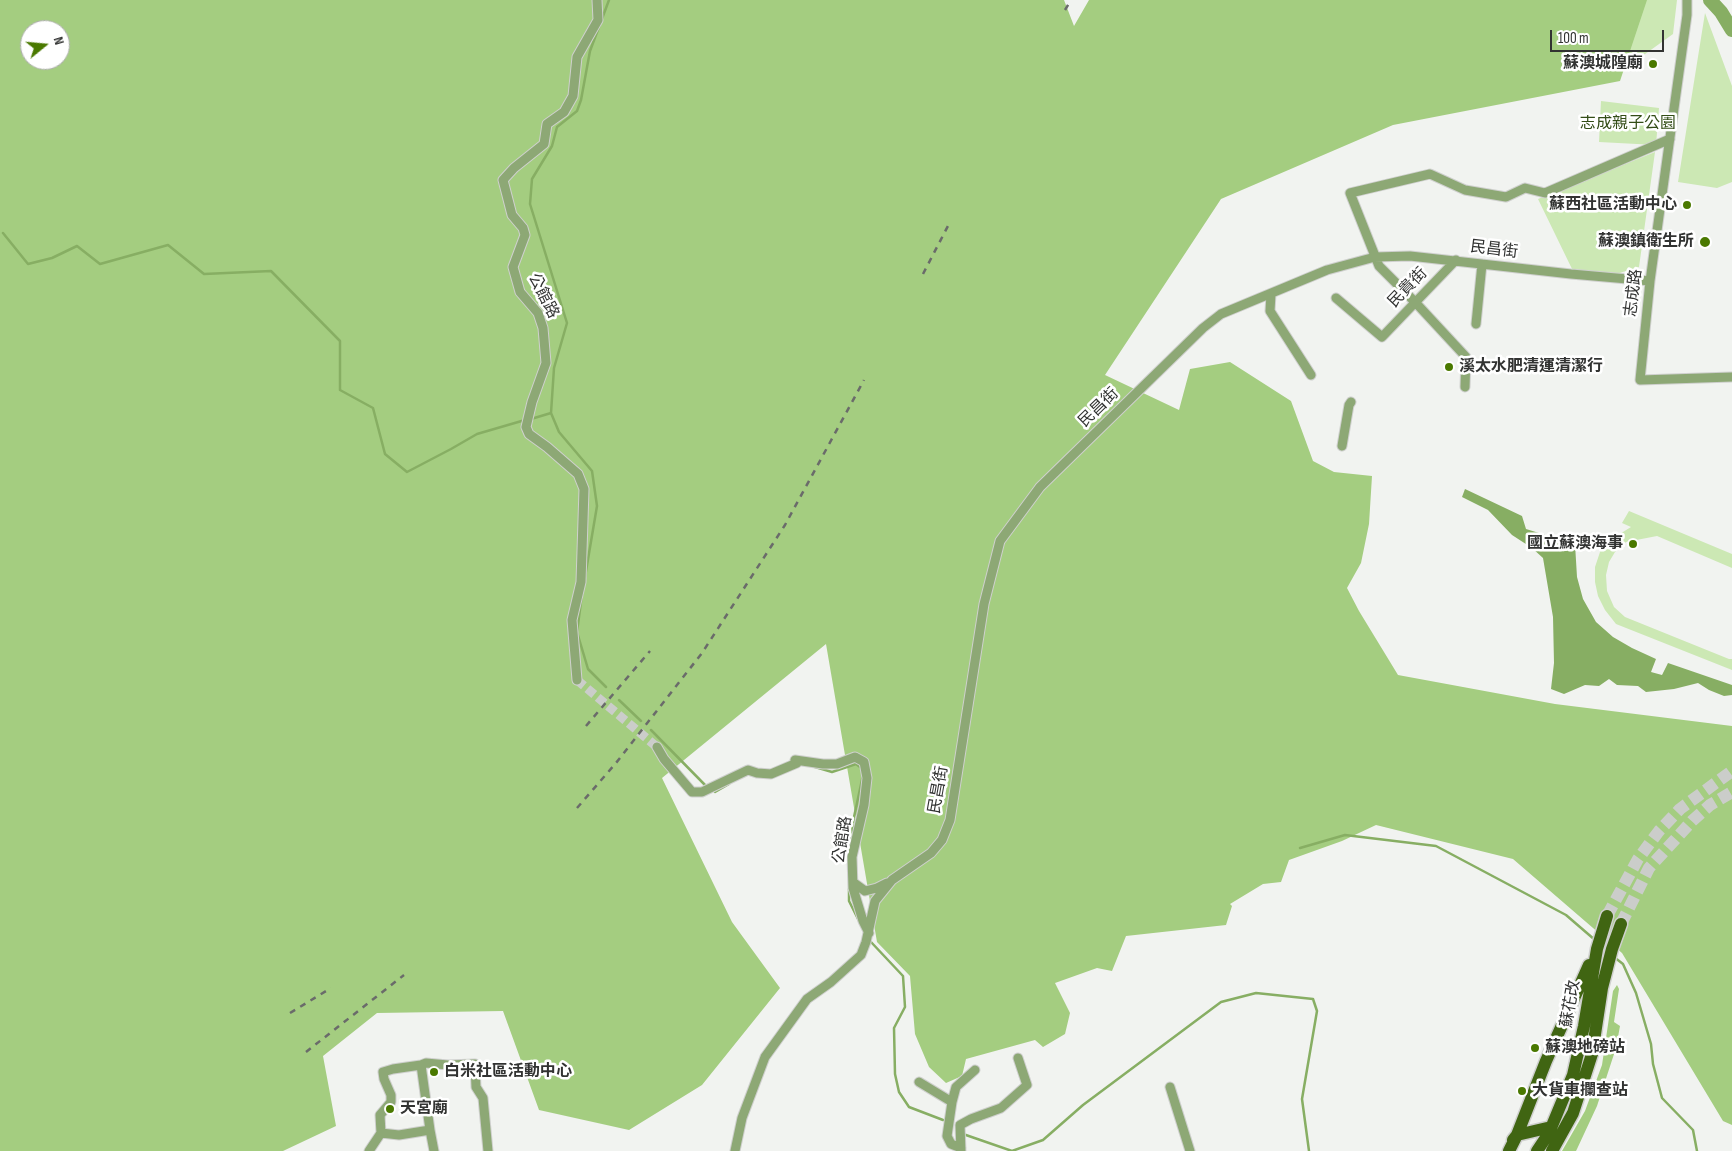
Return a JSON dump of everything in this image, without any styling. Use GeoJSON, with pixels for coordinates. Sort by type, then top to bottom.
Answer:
{"type":"FeatureCollection","features":[{"type":"Feature","properties":{"kind":"main road","name":"蘇花改"},"geometry":{"type":"LineString","coordinates":[[1536,1151],[1549,1133],[1573,1076],[1584,1026],[1597,949],[1607,916]]}},
{"type":"Feature","properties":{"kind":"main road","name":"蘇花改"},"geometry":{"type":"LineString","coordinates":[[1552,1151],[1573,1113],[1592,1054],[1602,988],[1612,949],[1622,924]]}},
{"type":"Feature","properties":{"kind":"main road"},"geometry":{"type":"LineString","coordinates":[[1536,1151],[1562,1094],[1576,1051],[1589,975],[1597,949]]}},
{"type":"Feature","properties":{"kind":"main road"},"geometry":{"type":"LineString","coordinates":[[1509,1151],[1546,1061],[1597,949]]}},
{"type":"Feature","properties":{"kind":"main road"},"geometry":{"type":"LineString","coordinates":[[1503,1151],[1517,1135],[1547,1128]]}},
{"type":"Feature","properties":{"kind":"street","name":"公館路"},"geometry":{"type":"LineString","coordinates":[[578,680],[572,620],[582,582],[584,489],[578,474],[529,434],[526,427],[532,402],[546,363],[543,328],[538,313],[520,292],[513,267],[525,235],[523,228],[512,215],[503,180],[514,168],[544,144],[547,124],[564,112],[569,104],[573,96],[577,57],[598,20],[597,0]]}},
{"type":"Feature","properties":{"kind":"street","name":"志成路"},"geometry":{"type":"LineString","coordinates":[[1687,0],[1687,15],[1650,281],[1640,380],[1732,377]]}},
{"type":"Feature","properties":{"kind":"street"},"geometry":{"type":"LineString","coordinates":[[1465,387],[1466,358],[1416,302],[1379,266],[1350,193],[1430,174],[1465,190],[1506,197],[1525,188],[1545,193],[1670,139]]}},
{"type":"Feature","properties":{"kind":"street","name":"民昌街"},"geometry":{"type":"LineString","coordinates":[[869,933],[876,901],[892,880],[931,853],[942,840],[950,820],[984,604],[1000,541],[1040,487],[1203,328],[1221,314],[1327,270],[1375,257],[1410,256],[1456,260],[1650,281]]}},
{"type":"Feature","properties":{"kind":"street","name":"民貴街"},"geometry":{"type":"LineString","coordinates":[[1336,298],[1382,337],[1456,260]]}},
{"type":"Feature","properties":{"kind":"street"},"geometry":{"type":"LineString","coordinates":[[1476,324],[1482,264]]}},
{"type":"Feature","properties":{"kind":"street"},"geometry":{"type":"LineString","coordinates":[[1270,294],[1270,311],[1311,375]]}},
{"type":"Feature","properties":{"kind":"street"},"geometry":{"type":"LineString","coordinates":[[1342,446],[1351,402]]}},
{"type":"Feature","properties":{"kind":"street","name":"公館路"},"geometry":{"type":"LineString","coordinates":[[657,747],[664,759],[692,792],[702,792],[748,770],[771,774],[797,763],[796,760],[837,764],[855,757],[864,762],[867,778],[864,805],[852,857],[853,888],[863,921],[869,933]]}},
{"type":"Feature","properties":{"kind":"street"},"geometry":{"type":"LineString","coordinates":[[854,883],[865,891],[877,888],[892,880]]}},
{"type":"Feature","properties":{"kind":"street"},"geometry":{"type":"LineString","coordinates":[[736,1151],[742,1118],[765,1057],[807,999],[831,982],[861,955],[869,933]]}},
{"type":"Feature","properties":{"kind":"street"},"geometry":{"type":"LineString","coordinates":[[974,1070],[956,1087],[952,1102],[947,1136],[951,1144],[961,1149],[960,1125],[962,1122],[1001,1108],[1027,1085],[1018,1058]]}},
{"type":"Feature","properties":{"kind":"street"},"geometry":{"type":"LineString","coordinates":[[370,1151],[381,1133],[380,1115],[391,1102],[391,1095],[384,1079],[384,1072],[426,1063],[448,1065],[475,1064],[476,1088],[483,1098],[488,1151]]}},
{"type":"Feature","properties":{"kind":"street"},"geometry":{"type":"LineString","coordinates":[[421,1065],[434,1151]]}},
{"type":"Feature","properties":{"kind":"street"},"geometry":{"type":"LineString","coordinates":[[919,1082],[952,1102]]}},
{"type":"Feature","properties":{"kind":"street"},"geometry":{"type":"LineString","coordinates":[[1170,1087],[1190,1151]]}},
{"type":"Feature","properties":{"kind":"street"},"geometry":{"type":"LineString","coordinates":[[381,1133],[399,1135],[430,1130]]}},
{"type":"Feature","properties":{"kind":"green space"},"geometry":{"type":"Polygon","coordinates":[[[1488,0],[1677,0],[1673,34],[1641,57],[1486,2],[1488,0]]]}},
{"type":"Feature","properties":{"kind":"green space"},"geometry":{"type":"Polygon","coordinates":[[[1705,13],[1732,86],[1732,182],[1717,188],[1678,182],[1705,13]]]}},
{"type":"Feature","properties":{"kind":"green space","name":"志成親子公園"},"geometry":{"type":"Polygon","coordinates":[[[1601,101],[1659,108],[1656,145],[1599,142],[1601,101]]]}},
{"type":"Feature","properties":{"kind":"green space"},"geometry":{"type":"Polygon","coordinates":[[[1655,152],[1639,267],[1613,275],[1573,271],[1538,199],[1655,152]]]}},
{"type":"Feature","properties":{"kind":"green space"},"geometry":{"type":"Polygon","coordinates":[[[1629,511],[1732,554],[1732,568],[1657,536],[1626,542],[1615,552],[1609,562],[1606,575],[1607,591],[1614,607],[1625,617],[1732,659],[1732,670],[1616,624],[1605,610],[1598,596],[1595,582],[1595,567],[1600,552],[1610,540],[1631,527],[1622,523],[1629,511]]]}},
{"type":"Feature","properties":{"kind":"shaded area"},"geometry":{"type":"Polygon","coordinates":[[[0,0],[1064,0],[1074,26],[1089,0],[1647,0],[1620,81],[1393,125],[1221,199],[1105,375],[1179,410],[1190,369],[1230,362],[1291,401],[1313,461],[1334,472],[1372,476],[1369,524],[1361,563],[1347,588],[1398,675],[1555,704],[1732,726],[1732,1125],[1723,1121],[1622,953],[1513,859],[1376,825],[1342,841],[1289,860],[1281,882],[1263,884],[1230,904],[1232,906],[1226,925],[1126,936],[1112,971],[1097,968],[1055,983],[1070,1013],[1065,1034],[1043,1047],[1035,1040],[966,1059],[962,1076],[946,1083],[929,1067],[915,1034],[910,976],[877,942],[826,644],[662,778],[732,922],[780,988],[702,1085],[629,1130],[539,1110],[503,1011],[377,1013],[323,1056],[336,1126],[283,1151],[0,1151],[0,0]]]}},
{"type":"Feature","properties":{"kind":"shaded area"},"geometry":{"type":"Polygon","coordinates":[[[1465,489],[1522,516],[1526,529],[1575,544],[1577,577],[1583,599],[1596,622],[1613,637],[1656,659],[1651,672],[1662,675],[1668,663],[1732,685],[1732,695],[1724,696],[1698,683],[1674,689],[1646,692],[1638,686],[1617,685],[1609,679],[1599,686],[1585,685],[1564,694],[1551,689],[1554,663],[1553,617],[1543,558],[1512,535],[1488,510],[1462,497],[1465,489]]]}},
{"type":"Feature","properties":{"kind":"shaded area"},"geometry":{"type":"Polygon","coordinates":[[[1617,985],[1619,989],[1614,1022],[1620,1026],[1616,1048],[1597,1106],[1576,1151],[1562,1151],[1585,1111],[1602,1065],[1613,991],[1617,985]]]}},
{"type":"Feature","properties":{"kind":"waterway"},"geometry":{"type":"LineString","coordinates":[[551,413],[554,368],[567,323],[530,204],[532,179],[552,146],[557,127],[577,111],[581,100],[590,51],[609,0]]}},
{"type":"Feature","properties":{"kind":"waterway"},"geometry":{"type":"LineString","coordinates":[[1710,0],[1721,12],[1732,30]]}},
{"type":"Feature","properties":{"kind":"waterway"},"geometry":{"type":"LineString","coordinates":[[3,233],[28,264],[52,258],[77,246],[100,264],[168,245],[204,274],[271,271],[340,341],[340,390],[373,408],[385,454],[407,472],[477,434],[525,420]]}},
{"type":"Feature","properties":{"kind":"waterway"},"geometry":{"type":"LineString","coordinates":[[531,419],[551,413],[559,432],[592,471],[597,506],[585,577]]}},
{"type":"Feature","properties":{"kind":"waterway"},"geometry":{"type":"LineString","coordinates":[[582,594],[577,632],[588,669],[606,687]]}},
{"type":"Feature","properties":{"kind":"waterway"},"geometry":{"type":"LineString","coordinates":[[619,700],[641,721]]}},
{"type":"Feature","properties":{"kind":"waterway"},"geometry":{"type":"LineString","coordinates":[[651,730],[706,786]]}},
{"type":"Feature","properties":{"kind":"waterway"},"geometry":{"type":"LineString","coordinates":[[815,767],[832,772],[856,764],[864,770]]}},
{"type":"Feature","properties":{"kind":"waterway"},"geometry":{"type":"LineString","coordinates":[[850,846],[863,775]]}},
{"type":"Feature","properties":{"kind":"waterway"},"geometry":{"type":"LineString","coordinates":[[715,792],[729,784]]}},
{"type":"Feature","properties":{"kind":"waterway"},"geometry":{"type":"LineString","coordinates":[[1300,848],[1345,835],[1436,846],[1566,915],[1595,940]]}},
{"type":"Feature","properties":{"kind":"waterway"},"geometry":{"type":"LineString","coordinates":[[849,889],[849,901],[859,921]]}},
{"type":"Feature","properties":{"kind":"waterway"},"geometry":{"type":"LineString","coordinates":[[871,942],[903,976],[905,1007],[894,1028],[895,1074],[899,1092],[909,1107],[943,1120]]}},
{"type":"Feature","properties":{"kind":"waterway"},"geometry":{"type":"LineString","coordinates":[[1614,957],[1623,964],[1636,993],[1651,1044],[1653,1064],[1662,1098],[1693,1130],[1697,1151]]}},
{"type":"Feature","properties":{"kind":"waterway"},"geometry":{"type":"LineString","coordinates":[[963,1134],[1012,1151],[1043,1140],[1083,1105],[1221,1002],[1256,993],[1313,999],[1317,1011],[1302,1099],[1309,1151]]}},
{"type":"Feature","properties":{"kind":"tunnel"},"geometry":{"type":"LineString","coordinates":[[577,680],[657,747]]}},
{"type":"Feature","properties":{"kind":"tunnel"},"geometry":{"type":"LineString","coordinates":[[1607,916],[1638,859],[1659,831],[1680,809],[1732,771]]}},
{"type":"Feature","properties":{"kind":"tunnel"},"geometry":{"type":"LineString","coordinates":[[1621,924],[1649,868],[1692,821],[1710,805],[1732,792]]}},
{"type":"Feature","properties":{"kind":"railway"},"geometry":{"type":"LineString","coordinates":[[1065,10],[1071,0]]}},
{"type":"Feature","properties":{"kind":"railway"},"geometry":{"type":"LineString","coordinates":[[923,274],[950,222]]}},
{"type":"Feature","properties":{"kind":"railway"},"geometry":{"type":"LineString","coordinates":[[577,808],[616,763],[702,653],[785,525],[864,380]]}},
{"type":"Feature","properties":{"kind":"railway"},"geometry":{"type":"LineString","coordinates":[[586,726],[650,651]]}},
{"type":"Feature","properties":{"kind":"railway"},"geometry":{"type":"LineString","coordinates":[[306,1052],[404,975]]}},
{"type":"Feature","properties":{"kind":"railway"},"geometry":{"type":"LineString","coordinates":[[290,1013],[331,988]]}},
{"type":"Feature","properties":{"kind":"place","name":"蘇澳城隍廟"},"geometry":{"type":"Point","coordinates":[1653,64]}},
{"type":"Feature","properties":{"kind":"place","name":"蘇西社區活動中心"},"geometry":{"type":"Point","coordinates":[1687,205]}},
{"type":"Feature","properties":{"kind":"place","name":"蘇澳鎮衛生所"},"geometry":{"type":"Point","coordinates":[1705,242]}},
{"type":"Feature","properties":{"kind":"place","name":"溪太水肥清運清潔行"},"geometry":{"type":"Point","coordinates":[1449,367]}},
{"type":"Feature","properties":{"kind":"place","name":"國立蘇澳海事"},"geometry":{"type":"Point","coordinates":[1633,544]}},
{"type":"Feature","properties":{"kind":"place","name":"蘇澳地磅站"},"geometry":{"type":"Point","coordinates":[1535,1048]}},
{"type":"Feature","properties":{"kind":"place","name":"白米社區活動中心"},"geometry":{"type":"Point","coordinates":[434,1072]}},
{"type":"Feature","properties":{"kind":"place","name":"大貨車攔查站"},"geometry":{"type":"Point","coordinates":[1522,1091]}},
{"type":"Feature","properties":{"kind":"place","name":"天宮廟"},"geometry":{"type":"Point","coordinates":[390,1109]}}]}
